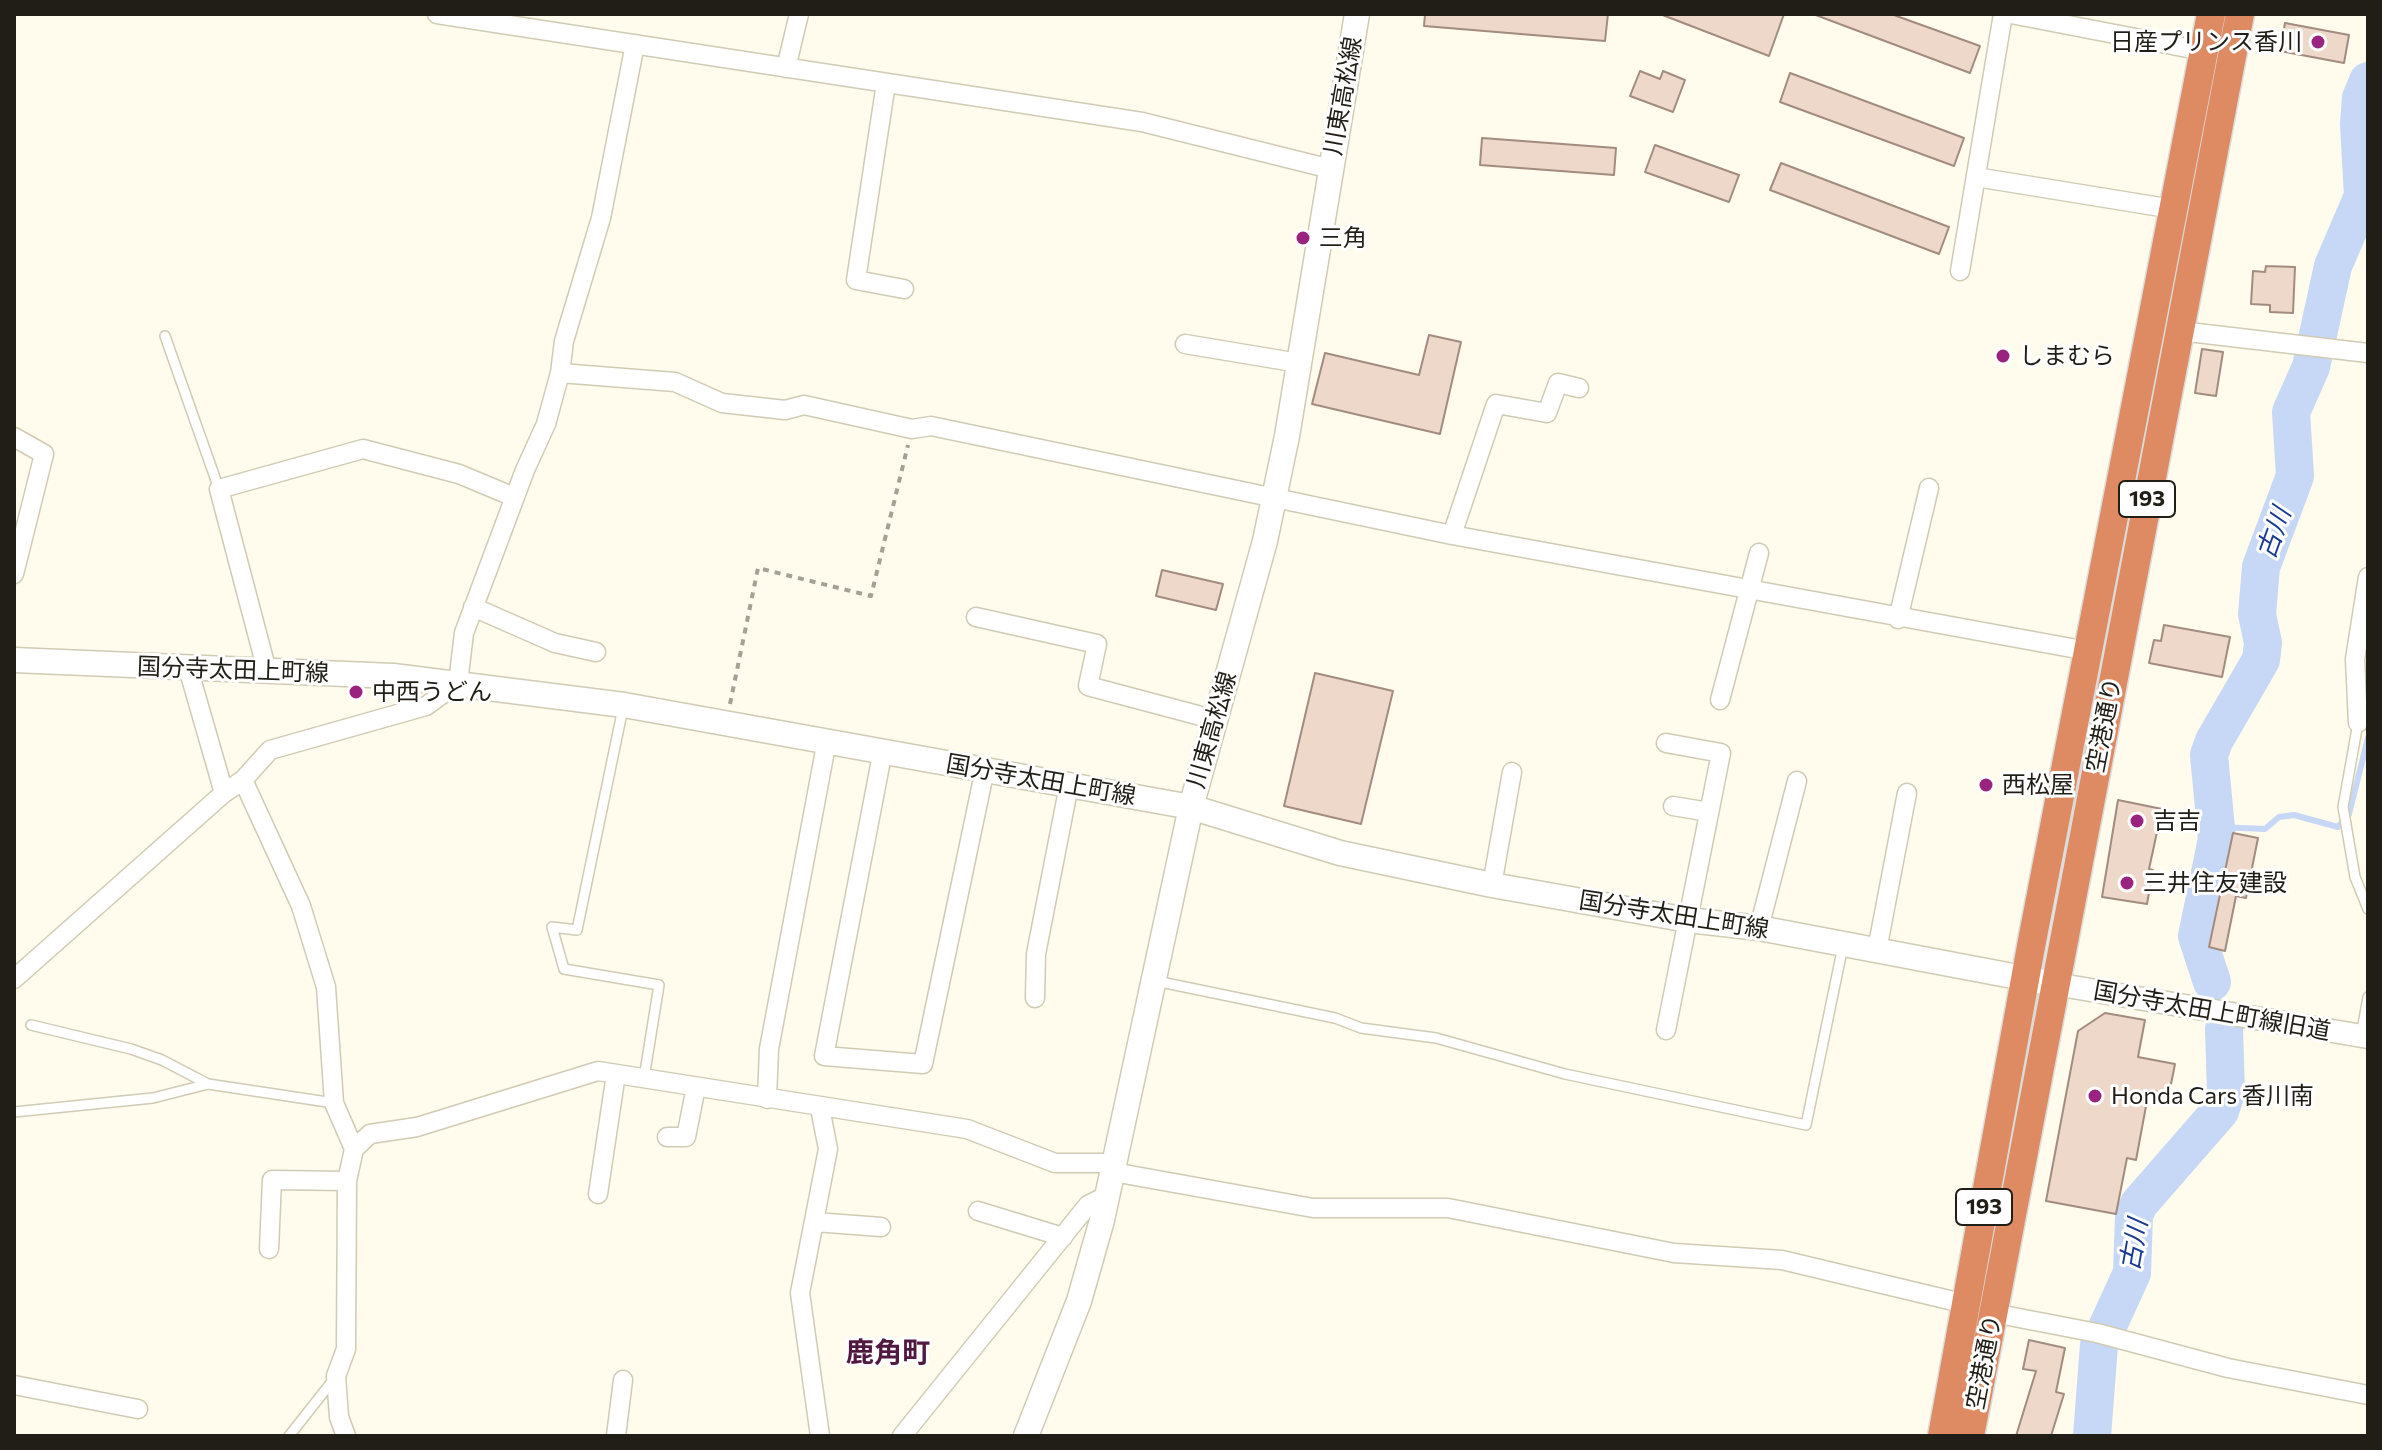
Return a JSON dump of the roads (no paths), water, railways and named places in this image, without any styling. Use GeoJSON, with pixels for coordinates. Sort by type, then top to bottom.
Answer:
{"type":"FeatureCollection","features":[{"type":"Feature","properties":{"kind":"highway","name":"空港通り"},"geometry":{"type":"LineString","coordinates":[[1942,1436],[2026,978],[2211,14]]}},
{"type":"Feature","properties":{"kind":"highway","name":"空港通り"},"geometry":{"type":"LineString","coordinates":[[1970,1436],[2240,14]]}},
{"type":"Feature","properties":{"kind":"main road","name":"川東高松線"},"geometry":{"type":"LineString","coordinates":[[1026,1436],[1079,1301],[1112,1177],[1191,807],[1273,499],[1299,363],[1357,14]]}},
{"type":"Feature","properties":{"kind":"main road","name":"国分寺太田上町線"},"geometry":{"type":"LineString","coordinates":[[14,660],[458,683],[624,705],[1191,807],[1340,853],[1492,885],[1688,920],[1759,928],[2055,984]]}},
{"type":"Feature","properties":{"kind":"street"},"geometry":{"type":"LineString","coordinates":[[437,14],[1142,122],[1331,169]]}},
{"type":"Feature","properties":{"kind":"street"},"geometry":{"type":"LineString","coordinates":[[786,68],[799,14]]}},
{"type":"Feature","properties":{"kind":"street"},"geometry":{"type":"LineString","coordinates":[[1960,271],[2003,14]]}},
{"type":"Feature","properties":{"kind":"street"},"geometry":{"type":"LineString","coordinates":[[2011,14],[2203,51]]}},
{"type":"Feature","properties":{"kind":"street"},"geometry":{"type":"LineString","coordinates":[[14,979],[224,793],[243,780],[270,750],[426,706],[458,683],[464,633],[514,497],[546,424],[560,373],[564,341],[601,218],[635,44]]}},
{"type":"Feature","properties":{"kind":"street"},"geometry":{"type":"LineString","coordinates":[[886,83],[856,280],[904,289]]}},
{"type":"Feature","properties":{"kind":"street"},"geometry":{"type":"LineString","coordinates":[[1976,177],[2173,209]]}},
{"type":"Feature","properties":{"kind":"street"},"geometry":{"type":"LineString","coordinates":[[2180,331],[2368,353]]}},
{"type":"Feature","properties":{"kind":"street"},"geometry":{"type":"LineString","coordinates":[[1185,344],[1299,363]]}},
{"type":"Feature","properties":{"kind":"street"},"geometry":{"type":"LineString","coordinates":[[560,373],[675,382],[722,403],[785,410],[804,405],[912,429],[931,426],[1452,535],[1898,619],[2088,651]]}},
{"type":"Feature","properties":{"kind":"street"},"geometry":{"type":"LineString","coordinates":[[1452,535],[1496,404],[1547,413],[1558,383],[1579,388]]}},
{"type":"Feature","properties":{"kind":"street"},"geometry":{"type":"LineString","coordinates":[[14,437],[44,454],[14,574]]}},
{"type":"Feature","properties":{"kind":"street"},"geometry":{"type":"LineString","coordinates":[[267,671],[219,489],[363,449],[459,474],[514,497]]}},
{"type":"Feature","properties":{"kind":"street"},"geometry":{"type":"LineString","coordinates":[[1898,619],[1929,488]]}},
{"type":"Feature","properties":{"kind":"street"},"geometry":{"type":"LineString","coordinates":[[1720,700],[1759,553]]}},
{"type":"Feature","properties":{"kind":"street"},"geometry":{"type":"LineString","coordinates":[[2358,723],[2355,659],[2368,577]]}},
{"type":"Feature","properties":{"kind":"street"},"geometry":{"type":"LineString","coordinates":[[473,607],[555,643],[596,652]]}},
{"type":"Feature","properties":{"kind":"street"},"geometry":{"type":"LineString","coordinates":[[976,617],[1097,644],[1088,686],[1216,720]]}},
{"type":"Feature","properties":{"kind":"street"},"geometry":{"type":"LineString","coordinates":[[188,668],[224,793]]}},
{"type":"Feature","properties":{"kind":"street"},"geometry":{"type":"LineString","coordinates":[[767,1099],[769,1049],[827,740]]}},
{"type":"Feature","properties":{"kind":"street"},"geometry":{"type":"LineString","coordinates":[[1666,743],[1721,753],[1666,1030]]}},
{"type":"Feature","properties":{"kind":"street"},"geometry":{"type":"LineString","coordinates":[[883,750],[824,1056],[923,1064],[985,769]]}},
{"type":"Feature","properties":{"kind":"street"},"geometry":{"type":"LineString","coordinates":[[1492,885],[1512,772]]}},
{"type":"Feature","properties":{"kind":"street"},"geometry":{"type":"LineString","coordinates":[[243,780],[301,906],[326,987],[334,1103],[354,1149]]}},
{"type":"Feature","properties":{"kind":"street"},"geometry":{"type":"LineString","coordinates":[[1759,928],[1797,781]]}},
{"type":"Feature","properties":{"kind":"street"},"geometry":{"type":"LineString","coordinates":[[1035,998],[1036,954],[1069,785]]}},
{"type":"Feature","properties":{"kind":"street"},"geometry":{"type":"LineString","coordinates":[[1877,950],[1907,793]]}},
{"type":"Feature","properties":{"kind":"street"},"geometry":{"type":"LineString","coordinates":[[1673,806],[1709,812]]}},
{"type":"Feature","properties":{"kind":"street","name":"国分寺太田上町線旧道"},"geometry":{"type":"LineString","coordinates":[[2055,984],[2365,1037]]}},
{"type":"Feature","properties":{"kind":"street"},"geometry":{"type":"LineString","coordinates":[[346,1436],[339,1417],[336,1376],[346,1349],[347,1181],[354,1149],[370,1134],[417,1127],[598,1071],[967,1129],[1055,1163],[1112,1177],[1313,1208],[1448,1208],[1674,1253],[1782,1260],[1966,1304]]}},
{"type":"Feature","properties":{"kind":"street"},"geometry":{"type":"LineString","coordinates":[[598,1194],[616,1074]]}},
{"type":"Feature","properties":{"kind":"street"},"geometry":{"type":"LineString","coordinates":[[667,1137],[686,1137],[696,1087]]}},
{"type":"Feature","properties":{"kind":"street"},"geometry":{"type":"LineString","coordinates":[[820,1108],[828,1149],[800,1293],[820,1436]]}},
{"type":"Feature","properties":{"kind":"street"},"geometry":{"type":"LineString","coordinates":[[902,1436],[1112,1177]]}},
{"type":"Feature","properties":{"kind":"street"},"geometry":{"type":"LineString","coordinates":[[269,1249],[272,1180],[347,1181]]}},
{"type":"Feature","properties":{"kind":"street"},"geometry":{"type":"LineString","coordinates":[[978,1211],[1063,1237]]}},
{"type":"Feature","properties":{"kind":"street"},"geometry":{"type":"LineString","coordinates":[[815,1222],[881,1227]]}},
{"type":"Feature","properties":{"kind":"street"},"geometry":{"type":"LineString","coordinates":[[1993,1313],[2105,1334],[2228,1368],[2368,1395]]}},
{"type":"Feature","properties":{"kind":"street"},"geometry":{"type":"LineString","coordinates":[[616,1436],[623,1380]]}},
{"type":"Feature","properties":{"kind":"street"},"geometry":{"type":"LineString","coordinates":[[14,1385],[138,1409]]}},
{"type":"Feature","properties":{"kind":"lane"},"geometry":{"type":"LineString","coordinates":[[165,336],[219,489]]}},
{"type":"Feature","properties":{"kind":"lane"},"geometry":{"type":"LineString","coordinates":[[624,705],[577,930],[552,927],[564,969],[659,985],[644,1078]]}},
{"type":"Feature","properties":{"kind":"lane"},"geometry":{"type":"LineString","coordinates":[[2358,723],[2344,820],[2355,877],[2368,909]]}},
{"type":"Feature","properties":{"kind":"lane"},"geometry":{"type":"LineString","coordinates":[[1153,980],[1335,1018],[1361,1028],[1436,1038],[1565,1074],[1806,1125],[1843,944]]}},
{"type":"Feature","properties":{"kind":"lane"},"geometry":{"type":"LineString","coordinates":[[2365,1037],[2368,997]]}},
{"type":"Feature","properties":{"kind":"lane"},"geometry":{"type":"LineString","coordinates":[[31,1025],[131,1049],[162,1060],[208,1084],[334,1103]]}},
{"type":"Feature","properties":{"kind":"lane"},"geometry":{"type":"LineString","coordinates":[[14,1112],[153,1098],[208,1084]]}},
{"type":"Feature","properties":{"kind":"lane"},"geometry":{"type":"LineString","coordinates":[[289,1436],[336,1376]]}},
{"type":"Feature","properties":{"kind":"waterway","name":"古川"},"geometry":{"type":"LineString","coordinates":[[2212,982],[2197,936],[2217,839],[2209,755],[2261,660],[2263,643],[2257,614],[2261,567],[2295,476],[2291,412],[2311,367],[2333,266],[2363,196],[2359,124],[2361,98],[2368,81]]}},
{"type":"Feature","properties":{"kind":"waterway"},"geometry":{"type":"LineString","coordinates":[[2218,827],[2265,829],[2279,817],[2294,815],[2338,827],[2349,814],[2368,738]]}},
{"type":"Feature","properties":{"kind":"waterway","name":"古川"},"geometry":{"type":"LineString","coordinates":[[2092,1436],[2099,1345],[2132,1273],[2134,1215],[2139,1204],[2220,1111],[2226,1093],[2224,1029]]}},
{"type":"Feature","properties":{"kind":"place","name":"日産プリンス香川"},"geometry":{"type":"Point","coordinates":[2318,42]}},
{"type":"Feature","properties":{"kind":"place","name":"三角"},"geometry":{"type":"Point","coordinates":[1303,238]}},
{"type":"Feature","properties":{"kind":"place","name":"しまむら"},"geometry":{"type":"Point","coordinates":[2003,356]}},
{"type":"Feature","properties":{"kind":"place","name":"中西うどん"},"geometry":{"type":"Point","coordinates":[356,692]}},
{"type":"Feature","properties":{"kind":"place","name":"西松屋"},"geometry":{"type":"Point","coordinates":[1986,785]}},
{"type":"Feature","properties":{"kind":"place","name":"吉吉"},"geometry":{"type":"Point","coordinates":[2137,821]}},
{"type":"Feature","properties":{"kind":"place","name":"三井住友建設"},"geometry":{"type":"Point","coordinates":[2127,883]}},
{"type":"Feature","properties":{"kind":"place","name":"Honda Cars 香川南"},"geometry":{"type":"Point","coordinates":[2095,1096]}},
{"type":"Feature","properties":{"kind":"district","name":"鹿角町"},"geometry":{"type":"Point","coordinates":[888,1353]}}]}
